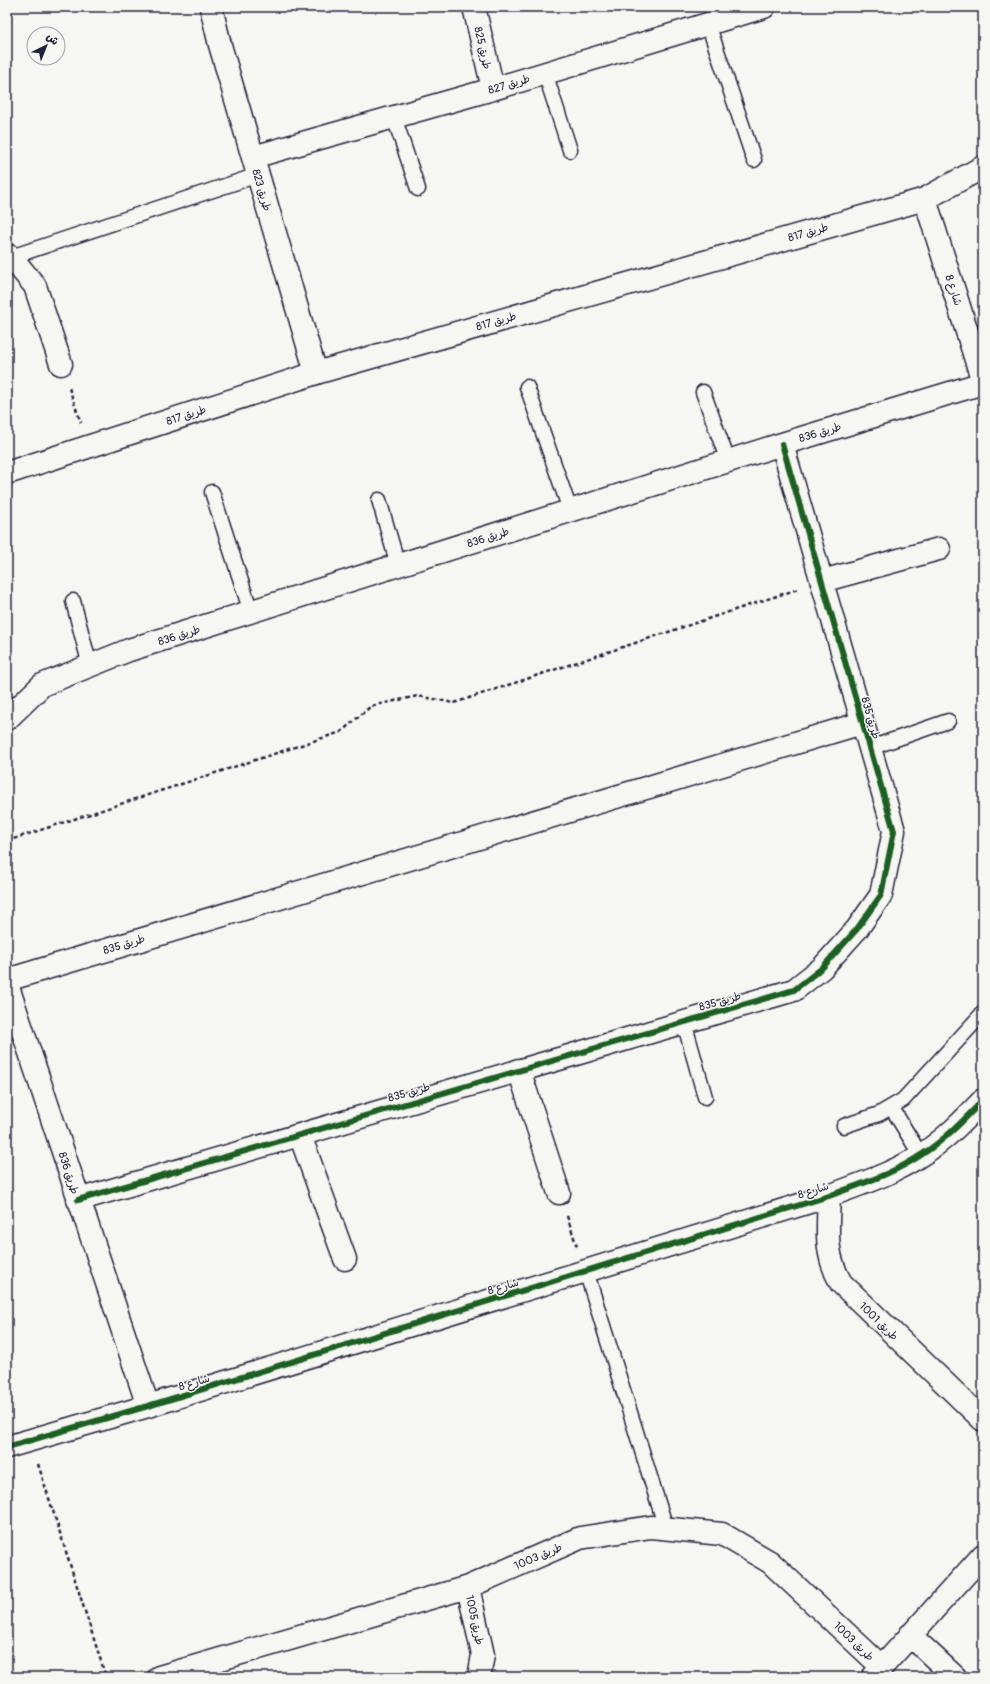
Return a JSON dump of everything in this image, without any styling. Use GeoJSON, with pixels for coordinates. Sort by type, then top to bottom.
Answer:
{"type":"FeatureCollection","features":[{"type":"Feature","properties":{"kind":"street","name":"طريق 823"},"geometry":{"type":"LineString","coordinates":[[211,7],[220,46],[316,373]]}},
{"type":"Feature","properties":{"kind":"street","name":"طريق 825"},"geometry":{"type":"LineString","coordinates":[[474,7],[493,89]]}},
{"type":"Feature","properties":{"kind":"street","name":"طريق 827"},"geometry":{"type":"LineString","coordinates":[[255,166],[394,117],[493,89],[764,7]]}},
{"type":"Feature","properties":{"kind":"street","name":"طريق 817"},"geometry":{"type":"LineString","coordinates":[[7,472],[316,373],[925,198],[983,167]]}},
{"type":"Feature","properties":{"kind":"street","name":"شارع 8"},"geometry":{"type":"LineString","coordinates":[[925,198],[983,382]]}},
{"type":"Feature","properties":{"kind":"street"},"geometry":{"type":"LineString","coordinates":[[9,256],[35,286],[61,364]]}},
{"type":"Feature","properties":{"kind":"street","name":"طريق 836"},"geometry":{"type":"LineString","coordinates":[[7,718],[42,685],[129,650],[570,510],[983,382]]}},
{"type":"Feature","properties":{"kind":"street","name":"طريق 835"},"geometry":{"type":"LineString","coordinates":[[78,1200],[794,990],[822,968],[857,929],[881,895],[894,831],[782,444]]}},
{"type":"Feature","properties":{"kind":"street"},"geometry":{"type":"LineString","coordinates":[[822,581],[939,549]]}},
{"type":"Feature","properties":{"kind":"street","name":"طريق 835"},"geometry":{"type":"LineString","coordinates":[[7,980],[862,723]]}},
{"type":"Feature","properties":{"kind":"street","name":"طريق 836"},"geometry":{"type":"LineString","coordinates":[[7,984],[148,1406]]}},
{"type":"Feature","properties":{"kind":"street"},"geometry":{"type":"LineString","coordinates":[[519,1070],[559,1193]]}},
{"type":"Feature","properties":{"kind":"street","name":"شارع 8"},"geometry":{"type":"LineString","coordinates":[[7,1447],[148,1406],[829,1196],[887,1173],[921,1156],[954,1130],[983,1100]]}},
{"type":"Feature","properties":{"kind":"street"},"geometry":{"type":"LineString","coordinates":[[300,1135],[345,1259]]}},
{"type":"Feature","properties":{"kind":"street","name":"طريق 1001"},"geometry":{"type":"LineString","coordinates":[[829,1196],[828,1243],[830,1257],[841,1283],[983,1420]]}},
{"type":"Feature","properties":{"kind":"street","name":"طريق 1003"},"geometry":{"type":"LineString","coordinates":[[159,1677],[468,1587],[580,1538],[651,1527],[722,1534],[770,1562],[877,1672]]}},
{"type":"Feature","properties":{"kind":"street"},"geometry":{"type":"LineString","coordinates":[[877,1672],[983,1555]]}},
{"type":"Feature","properties":{"kind":"street","name":"طريق 1005"},"geometry":{"type":"LineString","coordinates":[[468,1587],[483,1655],[479,1677]]}},
{"type":"Feature","properties":{"kind":"street"},"geometry":{"type":"LineString","coordinates":[[910,1635],[955,1677]]}},
{"type":"Feature","properties":{"kind":"lane"},"geometry":{"type":"LineString","coordinates":[[708,24],[754,160]]}},
{"type":"Feature","properties":{"kind":"lane"},"geometry":{"type":"LineString","coordinates":[[545,73],[570,150]]}},
{"type":"Feature","properties":{"kind":"lane"},"geometry":{"type":"LineString","coordinates":[[394,117],[418,190]]}},
{"type":"Feature","properties":{"kind":"lane"},"geometry":{"type":"LineString","coordinates":[[9,256],[255,166]]}},
{"type":"Feature","properties":{"kind":"lane"},"geometry":{"type":"LineString","coordinates":[[527,386],[570,510]]}},
{"type":"Feature","properties":{"kind":"lane"},"geometry":{"type":"LineString","coordinates":[[703,392],[728,461]]}},
{"type":"Feature","properties":{"kind":"lane"},"geometry":{"type":"LineString","coordinates":[[212,492],[251,612]]}},
{"type":"Feature","properties":{"kind":"lane"},"geometry":{"type":"LineString","coordinates":[[379,500],[398,565]]}},
{"type":"Feature","properties":{"kind":"lane"},"geometry":{"type":"LineString","coordinates":[[73,601],[90,666]]}},
{"type":"Feature","properties":{"kind":"lane"},"geometry":{"type":"LineString","coordinates":[[870,748],[948,721]]}},
{"type":"Feature","properties":{"kind":"lane"},"geometry":{"type":"LineString","coordinates":[[844,1126],[892,1108],[913,1090],[983,1013]]}},
{"type":"Feature","properties":{"kind":"lane"},"geometry":{"type":"LineString","coordinates":[[684,1022],[705,1097]]}},
{"type":"Feature","properties":{"kind":"lane"},"geometry":{"type":"LineString","coordinates":[[892,1108],[921,1156]]}},
{"type":"Feature","properties":{"kind":"lane"},"geometry":{"type":"LineString","coordinates":[[586,1271],[666,1528]]}},
{"type":"Feature","properties":{"kind":"path"},"geometry":{"type":"LineString","coordinates":[[61,364],[89,446]]}},
{"type":"Feature","properties":{"kind":"path"},"geometry":{"type":"LineString","coordinates":[[7,841],[341,732],[370,706],[418,696],[454,703],[822,581]]}},
{"type":"Feature","properties":{"kind":"path"},"geometry":{"type":"LineString","coordinates":[[559,1193],[586,1271]]}},
{"type":"Feature","properties":{"kind":"path"},"geometry":{"type":"LineString","coordinates":[[31,1440],[106,1677]]}},
{"type":"Feature","properties":{"kind":"cycle path"},"geometry":{"type":"LineString","coordinates":[[78,1200],[794,990],[822,968],[857,929],[881,895],[894,831],[782,444]]}},
{"type":"Feature","properties":{"kind":"cycle path"},"geometry":{"type":"LineString","coordinates":[[7,1447],[148,1406],[829,1196],[876,1178],[910,1162],[946,1136],[983,1100]]}}]}
